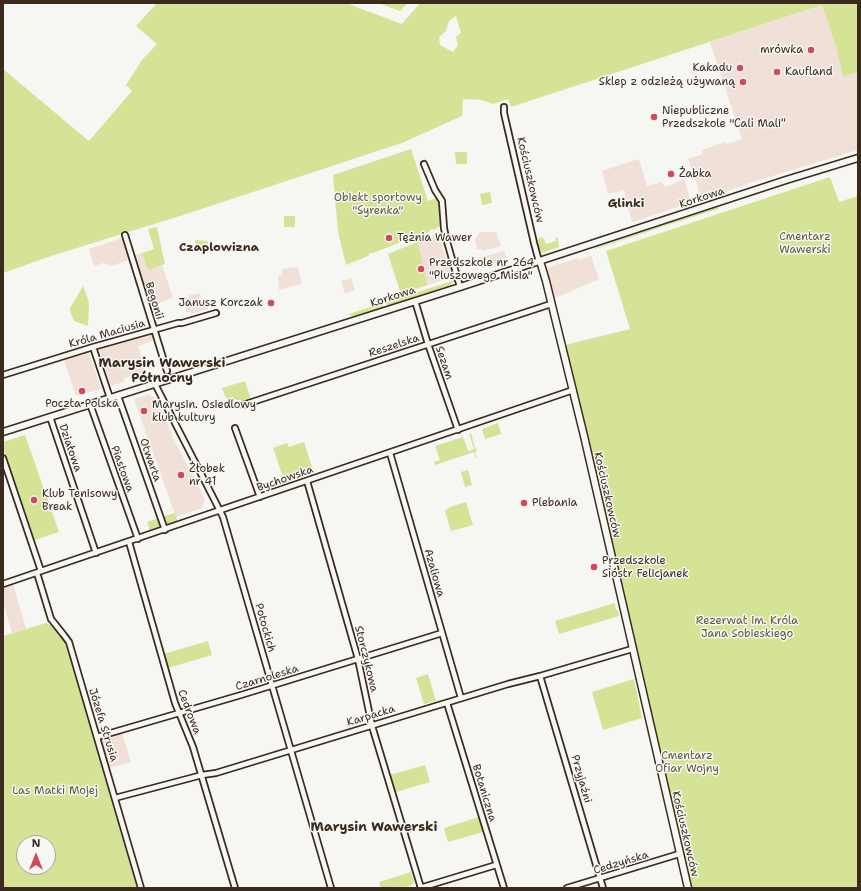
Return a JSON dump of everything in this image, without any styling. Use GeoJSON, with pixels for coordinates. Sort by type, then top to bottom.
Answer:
{"type":"FeatureCollection","features":[{"type":"Feature","properties":{"kind":"street","name":"Kościuszkowców"},"geometry":{"type":"LineString","coordinates":[[504,107],[504,113],[533,239],[573,390],[688,888]]}},
{"type":"Feature","properties":{"kind":"street","name":"Korkowa"},"geometry":{"type":"LineString","coordinates":[[3,432],[460,287],[786,180],[858,158]]}},
{"type":"Feature","properties":{"kind":"street"},"geometry":{"type":"LineString","coordinates":[[424,164],[435,190],[442,201],[446,238],[460,287]]}},
{"type":"Feature","properties":{"kind":"street","name":"Begonii"},"geometry":{"type":"LineString","coordinates":[[125,236],[167,371]]}},
{"type":"Feature","properties":{"kind":"street","name":"Sezam"},"geometry":{"type":"LineString","coordinates":[[414,301],[458,430]]}},
{"type":"Feature","properties":{"kind":"street","name":"Reszelska"},"geometry":{"type":"LineString","coordinates":[[243,405],[551,304]]}},
{"type":"Feature","properties":{"kind":"street","name":"Króla Maciusia"},"geometry":{"type":"LineString","coordinates":[[3,375],[93,347],[216,313]]}},
{"type":"Feature","properties":{"kind":"street"},"geometry":{"type":"LineString","coordinates":[[93,347],[110,398]]}},
{"type":"Feature","properties":{"kind":"street","name":"Potockich"},"geometry":{"type":"LineString","coordinates":[[155,384],[220,511],[292,750],[331,888]]}},
{"type":"Feature","properties":{"kind":"street","name":"Bychowska"},"geometry":{"type":"LineString","coordinates":[[3,584],[573,390]]}},
{"type":"Feature","properties":{"kind":"street","name":"Otwarta"},"geometry":{"type":"LineString","coordinates":[[118,396],[165,530]]}},
{"type":"Feature","properties":{"kind":"street","name":"Piastowa"},"geometry":{"type":"LineString","coordinates":[[90,404],[138,539]]}},
{"type":"Feature","properties":{"kind":"street","name":"Działowa"},"geometry":{"type":"LineString","coordinates":[[50,417],[96,553]]}},
{"type":"Feature","properties":{"kind":"street"},"geometry":{"type":"LineString","coordinates":[[236,428],[260,497]]}},
{"type":"Feature","properties":{"kind":"street","name":"Azaliowa"},"geometry":{"type":"LineString","coordinates":[[390,453],[461,698]]}},
{"type":"Feature","properties":{"kind":"street","name":"Józefa Strusia"},"geometry":{"type":"LineString","coordinates":[[3,458],[39,572],[50,619],[69,642],[141,888]]}},
{"type":"Feature","properties":{"kind":"street","name":"Storczykowa"},"geometry":{"type":"LineString","coordinates":[[307,481],[358,659],[372,726],[420,888]]}},
{"type":"Feature","properties":{"kind":"street","name":"Cedrowa"},"geometry":{"type":"LineString","coordinates":[[129,542],[179,713],[193,746],[235,888]]}},
{"type":"Feature","properties":{"kind":"street","name":"Czarnoleska"},"geometry":{"type":"LineString","coordinates":[[97,737],[272,686],[442,633]]}},
{"type":"Feature","properties":{"kind":"street","name":"Karpacka"},"geometry":{"type":"LineString","coordinates":[[115,798],[202,775],[216,773],[447,702],[632,649]]}},
{"type":"Feature","properties":{"kind":"street","name":"Przyjaźni"},"geometry":{"type":"LineString","coordinates":[[540,676],[604,888]]}},
{"type":"Feature","properties":{"kind":"street","name":"Botaniczna"},"geometry":{"type":"LineString","coordinates":[[447,702],[504,888]]}},
{"type":"Feature","properties":{"kind":"street","name":"Cedzyńska"},"geometry":{"type":"LineString","coordinates":[[567,888],[680,854]]}},
{"type":"Feature","properties":{"kind":"street"},"geometry":{"type":"LineString","coordinates":[[420,888],[496,865]]}},
{"type":"Feature","properties":{"kind":"shaded area"},"geometry":{"type":"Polygon","coordinates":[[[822,5],[836,47],[843,77],[858,72],[858,150],[756,181],[702,200],[688,159],[703,154],[702,150],[725,142],[726,144],[742,139],[710,42],[822,5]]]}},
{"type":"Feature","properties":{"kind":"shaded area"},"geometry":{"type":"Polygon","coordinates":[[[639,159],[647,186],[661,182],[665,187],[684,179],[691,202],[632,222],[624,190],[608,194],[602,171],[639,159]]]}},
{"type":"Feature","properties":{"kind":"shaded area"},"geometry":{"type":"Polygon","coordinates":[[[480,232],[496,232],[501,246],[482,251],[482,249],[477,249],[475,239],[480,232]]]}},
{"type":"Feature","properties":{"kind":"shaded area","name":"Przedszkole nr 264 \"Pluszowego Misia\""},"geometry":{"type":"Polygon","coordinates":[[[438,233],[452,277],[401,294],[388,254],[438,233]]]}},
{"type":"Feature","properties":{"kind":"shaded area"},"geometry":{"type":"Polygon","coordinates":[[[122,238],[128,260],[111,266],[103,263],[94,266],[89,249],[122,238]]]}},
{"type":"Feature","properties":{"kind":"shaded area"},"geometry":{"type":"Polygon","coordinates":[[[504,251],[507,260],[484,267],[482,269],[479,258],[504,251]]]}},
{"type":"Feature","properties":{"kind":"shaded area"},"geometry":{"type":"Polygon","coordinates":[[[142,253],[148,270],[162,265],[173,298],[150,306],[135,255],[142,253]]]}},
{"type":"Feature","properties":{"kind":"shaded area"},"geometry":{"type":"Polygon","coordinates":[[[591,256],[599,279],[553,299],[547,272],[548,268],[577,258],[578,260],[591,256]]]}},
{"type":"Feature","properties":{"kind":"shaded area"},"geometry":{"type":"Polygon","coordinates":[[[298,267],[302,284],[279,290],[278,276],[282,275],[282,269],[298,267]]]}},
{"type":"Feature","properties":{"kind":"shaded area"},"geometry":{"type":"Polygon","coordinates":[[[351,278],[355,290],[345,294],[341,281],[351,278]]]}},
{"type":"Feature","properties":{"kind":"shaded area"},"geometry":{"type":"Polygon","coordinates":[[[200,293],[201,299],[205,298],[208,309],[191,314],[191,312],[186,312],[185,301],[189,301],[189,295],[200,293]]]}},
{"type":"Feature","properties":{"kind":"shaded area"},"geometry":{"type":"Polygon","coordinates":[[[153,333],[155,340],[138,346],[147,378],[140,380],[138,374],[124,378],[125,381],[111,386],[99,349],[153,333]]]}},
{"type":"Feature","properties":{"kind":"shaded area"},"geometry":{"type":"Polygon","coordinates":[[[89,352],[101,389],[76,396],[64,360],[89,352]]]}},
{"type":"Feature","properties":{"kind":"shaded area"},"geometry":{"type":"Polygon","coordinates":[[[150,394],[156,398],[165,416],[172,436],[205,499],[202,508],[176,517],[134,399],[150,394]]]}},
{"type":"Feature","properties":{"kind":"shaded area"},"geometry":{"type":"Polygon","coordinates":[[[13,584],[26,629],[12,633],[3,602],[3,588],[13,584]]]}},
{"type":"Feature","properties":{"kind":"shaded area"},"geometry":{"type":"Polygon","coordinates":[[[122,733],[131,762],[109,768],[101,739],[122,733]]]}},
{"type":"Feature","properties":{"kind":"green space"},"geometry":{"type":"Polygon","coordinates":[[[157,3],[346,3],[402,24],[420,3],[858,3],[858,72],[843,77],[836,47],[822,5],[511,107],[508,99],[493,104],[482,100],[463,99],[462,116],[402,143],[180,216],[51,256],[3,273],[3,69],[89,141],[132,91],[126,85],[142,60],[157,44],[136,26],[157,3]],[[456,16],[449,21],[446,31],[439,37],[440,45],[453,52],[458,45],[456,37],[461,33],[456,16]]]}},
{"type":"Feature","properties":{"kind":"green space"},"geometry":{"type":"Polygon","coordinates":[[[378,3],[408,3],[400,11],[378,3]]]}},
{"type":"Feature","properties":{"kind":"green space","name":"Obiekt sportowy \"Syrenka\""},"geometry":{"type":"Polygon","coordinates":[[[411,149],[428,201],[437,198],[439,204],[440,226],[419,236],[405,239],[399,243],[370,253],[368,256],[346,265],[338,232],[333,175],[411,149]]]}},
{"type":"Feature","properties":{"kind":"green space"},"geometry":{"type":"Polygon","coordinates":[[[455,152],[467,152],[467,164],[456,164],[455,152]]]}},
{"type":"Feature","properties":{"kind":"green space"},"geometry":{"type":"Polygon","coordinates":[[[830,177],[839,202],[858,196],[858,888],[691,888],[565,345],[630,329],[606,251],[830,177]]]}},
{"type":"Feature","properties":{"kind":"green space"},"geometry":{"type":"Polygon","coordinates":[[[490,192],[492,203],[482,205],[480,194],[490,192]]]}},
{"type":"Feature","properties":{"kind":"green space"},"geometry":{"type":"Polygon","coordinates":[[[718,207],[718,209],[595,249],[595,248],[718,207]]]}},
{"type":"Feature","properties":{"kind":"green space"},"geometry":{"type":"Polygon","coordinates":[[[284,216],[295,216],[295,227],[284,227],[284,216]]]}},
{"type":"Feature","properties":{"kind":"green space"},"geometry":{"type":"Polygon","coordinates":[[[157,227],[165,264],[148,270],[142,253],[154,249],[148,229],[157,227]]]}},
{"type":"Feature","properties":{"kind":"green space"},"geometry":{"type":"Polygon","coordinates":[[[555,236],[558,239],[559,247],[542,253],[538,250],[537,242],[540,237],[544,239],[546,244],[556,241],[555,236]]]}},
{"type":"Feature","properties":{"kind":"green space"},"geometry":{"type":"Polygon","coordinates":[[[195,240],[208,241],[207,252],[195,252],[195,240]]]}},
{"type":"Feature","properties":{"kind":"green space"},"geometry":{"type":"Polygon","coordinates":[[[418,242],[427,285],[401,294],[388,254],[418,242]]]}},
{"type":"Feature","properties":{"kind":"green space"},"geometry":{"type":"Polygon","coordinates":[[[455,280],[451,285],[387,306],[387,302],[455,280]]]}},
{"type":"Feature","properties":{"kind":"green space"},"geometry":{"type":"Polygon","coordinates":[[[83,286],[89,304],[88,326],[74,321],[70,311],[70,308],[83,286]]]}},
{"type":"Feature","properties":{"kind":"green space"},"geometry":{"type":"Polygon","coordinates":[[[382,303],[384,307],[355,316],[351,316],[349,314],[382,303]]]}},
{"type":"Feature","properties":{"kind":"green space"},"geometry":{"type":"Polygon","coordinates":[[[245,381],[251,399],[244,401],[226,398],[222,388],[245,381]]]}},
{"type":"Feature","properties":{"kind":"green space"},"geometry":{"type":"Polygon","coordinates":[[[498,423],[501,434],[485,439],[482,429],[498,423]]]}},
{"type":"Feature","properties":{"kind":"green space"},"geometry":{"type":"Polygon","coordinates":[[[471,433],[477,451],[475,452],[477,458],[474,452],[435,465],[434,462],[440,460],[435,446],[463,437],[468,451],[474,449],[469,434],[471,433]]]}},
{"type":"Feature","properties":{"kind":"green space","name":"Klub Tenisowy Break"},"geometry":{"type":"Polygon","coordinates":[[[25,435],[59,532],[35,540],[3,448],[3,442],[25,435]]]}},
{"type":"Feature","properties":{"kind":"green space"},"geometry":{"type":"Polygon","coordinates":[[[304,442],[314,473],[285,483],[273,448],[287,443],[289,447],[304,442]]]}},
{"type":"Feature","properties":{"kind":"green space"},"geometry":{"type":"Polygon","coordinates":[[[468,470],[472,485],[465,487],[461,472],[468,470]]]}},
{"type":"Feature","properties":{"kind":"green space"},"geometry":{"type":"Polygon","coordinates":[[[466,502],[473,525],[451,531],[445,511],[450,507],[466,502]]]}},
{"type":"Feature","properties":{"kind":"green space"},"geometry":{"type":"Polygon","coordinates":[[[175,513],[178,524],[168,527],[165,526],[162,517],[175,513]]]}},
{"type":"Feature","properties":{"kind":"green space"},"geometry":{"type":"Polygon","coordinates":[[[159,518],[163,528],[151,533],[147,522],[159,518]]]}},
{"type":"Feature","properties":{"kind":"green space"},"geometry":{"type":"Polygon","coordinates":[[[615,603],[619,616],[559,634],[555,621],[615,603]]]}},
{"type":"Feature","properties":{"kind":"green space","name":"Las Matki Mojej"},"geometry":{"type":"Polygon","coordinates":[[[46,623],[52,626],[66,645],[137,888],[3,888],[3,636],[46,623]]]}},
{"type":"Feature","properties":{"kind":"green space"},"geometry":{"type":"Polygon","coordinates":[[[208,641],[212,655],[168,668],[164,654],[208,641]]]}},
{"type":"Feature","properties":{"kind":"green space"},"geometry":{"type":"Polygon","coordinates":[[[428,674],[436,701],[424,704],[416,678],[428,674]]]}},
{"type":"Feature","properties":{"kind":"green space"},"geometry":{"type":"Polygon","coordinates":[[[634,679],[642,718],[603,730],[592,692],[634,679]]]}},
{"type":"Feature","properties":{"kind":"green space"},"geometry":{"type":"Polygon","coordinates":[[[425,765],[430,782],[396,792],[390,775],[425,765]]]}},
{"type":"Feature","properties":{"kind":"green space"},"geometry":{"type":"Polygon","coordinates":[[[479,817],[483,832],[448,842],[444,828],[479,817]]]}},
{"type":"Feature","properties":{"kind":"green space"},"geometry":{"type":"Polygon","coordinates":[[[411,872],[414,882],[412,885],[402,888],[381,888],[379,882],[411,872]]]}},
{"type":"Feature","properties":{"kind":"place","name":"mrówka"},"geometry":{"type":"Point","coordinates":[811,50]}},
{"type":"Feature","properties":{"kind":"place","name":"Kakadu"},"geometry":{"type":"Point","coordinates":[740,68]}},
{"type":"Feature","properties":{"kind":"place","name":"Kaufland"},"geometry":{"type":"Point","coordinates":[777,72]}},
{"type":"Feature","properties":{"kind":"place","name":"Sklep z odzieżą używaną"},"geometry":{"type":"Point","coordinates":[743,82]}},
{"type":"Feature","properties":{"kind":"place","name":"Niepubliczne Przedszkole \"Cali Mali\""},"geometry":{"type":"Point","coordinates":[654,117]}},
{"type":"Feature","properties":{"kind":"place","name":"Żabka"},"geometry":{"type":"Point","coordinates":[671,174]}},
{"type":"Feature","properties":{"kind":"place","name":"Tężnia Wawer"},"geometry":{"type":"Point","coordinates":[389,238]}},
{"type":"Feature","properties":{"kind":"place","name":"Przedszkole nr 264 \"Pluszowego Misia\""},"geometry":{"type":"Point","coordinates":[421,269]}},
{"type":"Feature","properties":{"kind":"place","name":"Janusz Korczak"},"geometry":{"type":"Point","coordinates":[271,303]}},
{"type":"Feature","properties":{"kind":"place","name":"Poczta Polska"},"geometry":{"type":"Point","coordinates":[82,391]}},
{"type":"Feature","properties":{"kind":"place","name":"Marysin. Osiedlowy klub kultury"},"geometry":{"type":"Point","coordinates":[144,411]}},
{"type":"Feature","properties":{"kind":"place","name":"Żłobek nr 41"},"geometry":{"type":"Point","coordinates":[181,475]}},
{"type":"Feature","properties":{"kind":"place","name":"Klub Tenisowy Break"},"geometry":{"type":"Point","coordinates":[34,500]}},
{"type":"Feature","properties":{"kind":"place","name":"Plebania"},"geometry":{"type":"Point","coordinates":[524,503]}},
{"type":"Feature","properties":{"kind":"place","name":"Przedszkole Sióstr Felicjanek"},"geometry":{"type":"Point","coordinates":[594,567]}},
{"type":"Feature","properties":{"kind":"district","name":"Glinki"},"geometry":{"type":"Point","coordinates":[626,204]}},
{"type":"Feature","properties":{"kind":"district","name":"Czaplowizna"},"geometry":{"type":"Point","coordinates":[219,248]}},
{"type":"Feature","properties":{"kind":"district","name":"Marysin Wawerski Północny"},"geometry":{"type":"Point","coordinates":[162,372]}},
{"type":"Feature","properties":{"kind":"district","name":"Marysin Wawerski"},"geometry":{"type":"Point","coordinates":[374,828]}},
{"type":"Feature","properties":{"kind":"park label","name":"Cmentarz Wawerski"},"geometry":{"type":"Point","coordinates":[805,243]}},
{"type":"Feature","properties":{"kind":"park label","name":"Rezerwat im. Króla Jana Sobieskiego"},"geometry":{"type":"Point","coordinates":[747,627]}},
{"type":"Feature","properties":{"kind":"park label","name":"Cmentarz Ofiar Wojny"},"geometry":{"type":"Point","coordinates":[687,762]}}]}
